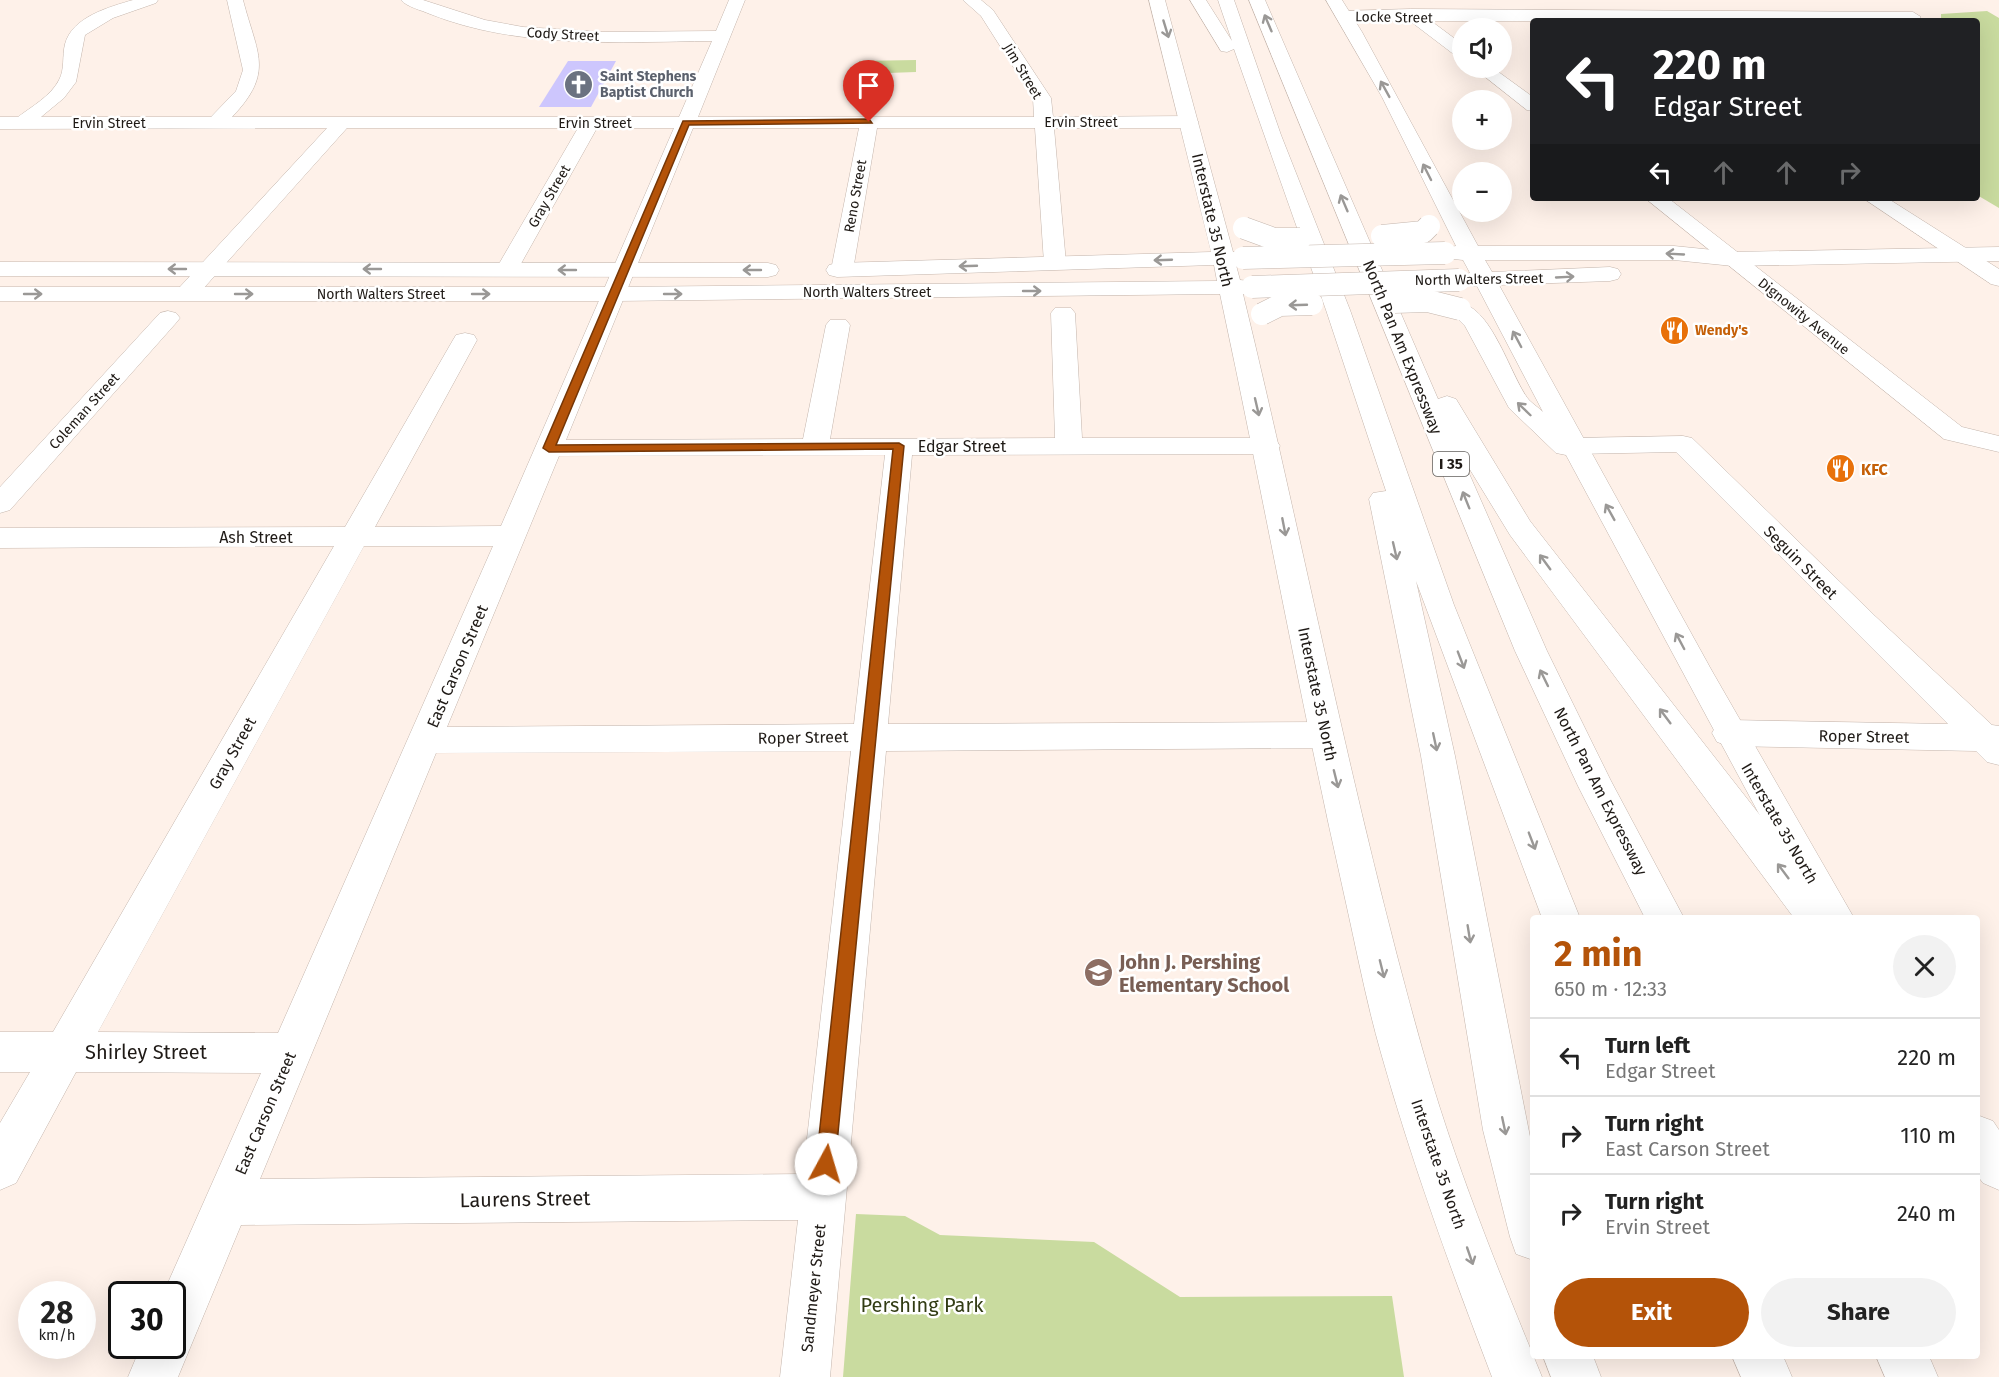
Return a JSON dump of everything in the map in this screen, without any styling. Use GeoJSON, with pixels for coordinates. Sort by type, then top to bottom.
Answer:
{"type":"FeatureCollection","features":[{"type":"Feature","properties":{"kind":"main road"},"geometry":{"type":"LineString","coordinates":[[22,123],[66,83],[71,73],[74,40],[80,32],[112,13],[150,0]]}},
{"type":"Feature","properties":{"kind":"main road"},"geometry":{"type":"LineString","coordinates":[[216,123],[246,90],[251,79],[252,70],[235,0]]}},
{"type":"Feature","properties":{"kind":"main road","name":"Cody Street"},"geometry":{"type":"LineString","coordinates":[[409,0],[467,21],[523,32],[561,35],[721,36]]}},
{"type":"Feature","properties":{"kind":"main road","name":"East Carson Street"},"geometry":{"type":"LineString","coordinates":[[186,1298],[620,282],[737,0]]}},
{"type":"Feature","properties":{"kind":"main road","name":"Jim Street"},"geometry":{"type":"LineString","coordinates":[[971,0],[987,13],[1042,98],[1055,263]]}},
{"type":"Feature","properties":{"kind":"main road","name":"Interstate 35 North"},"geometry":{"type":"LineString","coordinates":[[1157,0],[1209,196],[1240,287],[1250,376],[1267,446],[1325,735],[1405,1061],[1470,1256],[1517,1377]]}},
{"type":"Feature","properties":{"kind":"main road"},"geometry":{"type":"LineString","coordinates":[[1198,0],[1215,24],[1272,135]]}},
{"type":"Feature","properties":{"kind":"main road"},"geometry":{"type":"LineString","coordinates":[[1226,0],[1272,135],[1338,310],[1440,605],[1560,915]]}},
{"type":"Feature","properties":{"kind":"main road","name":"North Pan Am Expressway"},"geometry":{"type":"LineString","coordinates":[[1257,0],[1390,313],[1476,525],[1531,651],[1596,786],[1663,915]]}},
{"type":"Feature","properties":{"kind":"main road","name":"Interstate 35 North"},"geometry":{"type":"LineString","coordinates":[[1334,0],[1729,733],[1833,915]]}},
{"type":"Feature","properties":{"kind":"main road"},"geometry":{"type":"LineString","coordinates":[[1393,0],[1452,45]]}},
{"type":"Feature","properties":{"kind":"main road"},"geometry":{"type":"LineString","coordinates":[[1562,0],[1590,18]]}},
{"type":"Feature","properties":{"kind":"main road","name":"Locke Street"},"geometry":{"type":"LineString","coordinates":[[1344,15],[1530,19]]}},
{"type":"Feature","properties":{"kind":"main road","name":"Locke Street"},"geometry":{"type":"LineString","coordinates":[[1752,18],[1913,17]]}},
{"type":"Feature","properties":{"kind":"main road"},"geometry":{"type":"LineString","coordinates":[[1496,78],[1530,104]]}},
{"type":"Feature","properties":{"kind":"main road","name":"Reno Street"},"geometry":{"type":"LineString","coordinates":[[842,270],[869,122]]}},
{"type":"Feature","properties":{"kind":"main road","name":"Ervin Street"},"geometry":{"type":"LineString","coordinates":[[0,123],[1190,122]]}},
{"type":"Feature","properties":{"kind":"main road"},"geometry":{"type":"LineString","coordinates":[[186,294],[342,123]]}},
{"type":"Feature","properties":{"kind":"main road","name":"Gray Street"},"geometry":{"type":"LineString","coordinates":[[507,269],[590,123]]}},
{"type":"Feature","properties":{"kind":"main road"},"geometry":{"type":"LineString","coordinates":[[1209,196],[1244,228],[1274,239],[1406,236],[1423,232],[1430,226],[1443,202]]}},
{"type":"Feature","properties":{"kind":"main road","name":"Dignowity Avenue"},"geometry":{"type":"LineString","coordinates":[[1658,201],[1953,433],[1999,444]]}},
{"type":"Feature","properties":{"kind":"main road"},"geometry":{"type":"LineString","coordinates":[[1878,201],[1999,279]]}},
{"type":"Feature","properties":{"kind":"main road","name":"North Walters Street"},"geometry":{"type":"LineString","coordinates":[[818,270],[1444,253],[1674,253],[1733,259],[1999,254]]}},
{"type":"Feature","properties":{"kind":"main road","name":"North Walters Street"},"geometry":{"type":"LineString","coordinates":[[0,294],[186,294],[620,282],[1240,287],[1485,280],[1692,269],[1733,259]]}},
{"type":"Feature","properties":{"kind":"main road","name":"North Walters Street"},"geometry":{"type":"LineString","coordinates":[[0,269],[507,269],[620,282],[794,270]]}},
{"type":"Feature","properties":{"kind":"main road"},"geometry":{"type":"LineString","coordinates":[[1250,376],[1255,332],[1262,315],[1280,305],[1428,301],[1460,309],[1476,323],[1518,404],[1579,454]]}},
{"type":"Feature","properties":{"kind":"main road"},"geometry":{"type":"LineString","coordinates":[[1338,310],[1399,569],[1438,756],[1505,1130],[1530,1226]]}},
{"type":"Feature","properties":{"kind":"main road"},"geometry":{"type":"LineString","coordinates":[[1063,313],[1069,446]]}},
{"type":"Feature","properties":{"kind":"main road"},"geometry":{"type":"LineString","coordinates":[[1390,313],[1520,528],[1815,915]]}},
{"type":"Feature","properties":{"kind":"main road","name":"Coleman Street"},"geometry":{"type":"LineString","coordinates":[[0,504],[168,318]]}},
{"type":"Feature","properties":{"kind":"main road"},"geometry":{"type":"LineString","coordinates":[[815,446],[838,325]]}},
{"type":"Feature","properties":{"kind":"main road","name":"Gray Street"},"geometry":{"type":"LineString","coordinates":[[0,1167],[465,340]]}},
{"type":"Feature","properties":{"kind":"main road","name":"Seguin Street"},"geometry":{"type":"LineString","coordinates":[[1579,454],[1683,444],[1864,624],[1994,743]]}},
{"type":"Feature","properties":{"kind":"main road","name":"Sandmeyer Street"},"geometry":{"type":"LineString","coordinates":[[805,1377],[899,446]]}},
{"type":"Feature","properties":{"kind":"main road","name":"Edgar Street"},"geometry":{"type":"LineString","coordinates":[[549,448],[1267,446]]}},
{"type":"Feature","properties":{"kind":"main road","name":"Ash Street"},"geometry":{"type":"LineString","coordinates":[[0,538],[512,536]]}},
{"type":"Feature","properties":{"kind":"main road","name":"Roper Street"},"geometry":{"type":"LineString","coordinates":[[1729,733],[1994,743]]}},
{"type":"Feature","properties":{"kind":"main road","name":"Roper Street"},"geometry":{"type":"LineString","coordinates":[[425,740],[1325,735]]}},
{"type":"Feature","properties":{"kind":"main road","name":"Shirley Street"},"geometry":{"type":"LineString","coordinates":[[0,1052],[291,1053]]}},
{"type":"Feature","properties":{"kind":"main road"},"geometry":{"type":"LineString","coordinates":[[1980,1141],[1999,1167]]}},
{"type":"Feature","properties":{"kind":"main road","name":"Laurens Street"},"geometry":{"type":"LineString","coordinates":[[227,1202],[822,1197]]}},
{"type":"Feature","properties":{"kind":"main road"},"geometry":{"type":"LineString","coordinates":[[153,1377],[161,1359]]}},
{"type":"Feature","properties":{"kind":"main road"},"geometry":{"type":"LineString","coordinates":[[1570,1359],[1576,1377]]}},
{"type":"Feature","properties":{"kind":"main road"},"geometry":{"type":"LineString","coordinates":[[1758,1359],[1767,1377]]}},
{"type":"Feature","properties":{"kind":"main road"},"geometry":{"type":"LineString","coordinates":[[1903,1359],[1913,1377]]}},
{"type":"Feature","properties":{"kind":"green space"},"geometry":{"type":"Polygon","coordinates":[[[1987,11],[1999,18],[1999,208],[1980,197],[1980,18],[1941,18],[1941,14],[1987,11]]]}},
{"type":"Feature","properties":{"kind":"green space"},"geometry":{"type":"Polygon","coordinates":[[[916,60],[916,72],[859,74],[859,61],[916,60]]]}},
{"type":"Feature","properties":{"kind":"green space","name":"Pershing Park"},"geometry":{"type":"Polygon","coordinates":[[[856,1214],[905,1216],[940,1235],[1094,1242],[1180,1297],[1392,1296],[1404,1377],[843,1377],[856,1214]]]}},
{"type":"Feature","properties":{"kind":"building","name":"Saint Stephens Baptist Church"},"geometry":{"type":"Polygon","coordinates":[[[568,61],[616,61],[591,107],[539,107],[568,61]]]}},
{"type":"Feature","properties":{"kind":"place","name":"Saint Stephens Baptist Church"},"geometry":{"type":"Point","coordinates":[579,84]}},
{"type":"Feature","properties":{"kind":"place","name":"Wendy's"},"geometry":{"type":"Point","coordinates":[1674,330]}},
{"type":"Feature","properties":{"kind":"place","name":"KFC"},"geometry":{"type":"Point","coordinates":[1840,469]}},
{"type":"Feature","properties":{"kind":"place","name":"John J. Pershing Elementary School"},"geometry":{"type":"Point","coordinates":[1098,973]}},
{"type":"Feature","properties":{"kind":"route"},"geometry":{"type":"LineString","coordinates":[[826,1164],[899,446],[549,448],[686,123],[869,122]]}}]}
